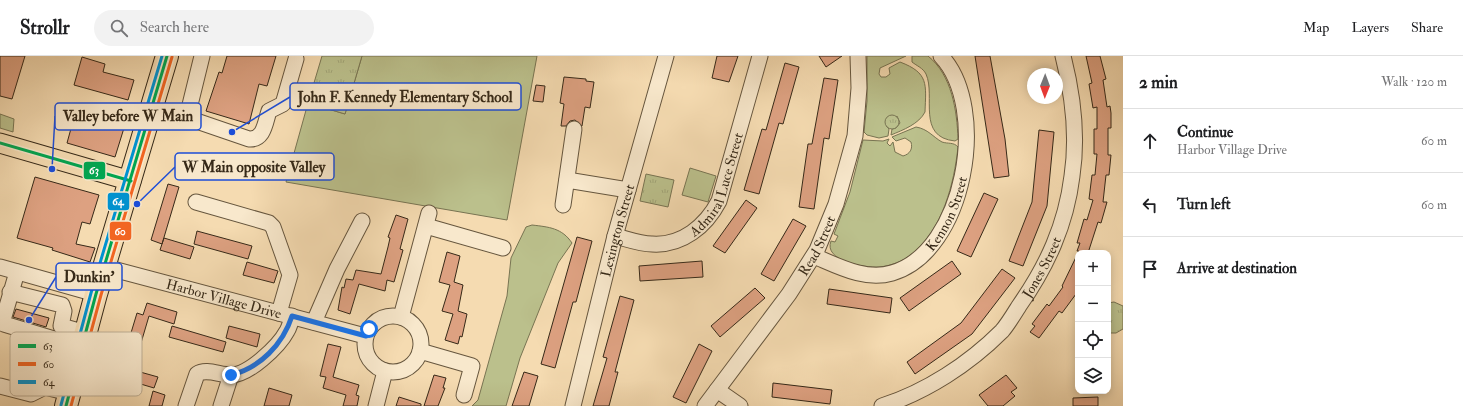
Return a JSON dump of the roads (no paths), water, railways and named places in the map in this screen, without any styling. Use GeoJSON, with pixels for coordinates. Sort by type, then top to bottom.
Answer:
{"type":"FeatureCollection","features":[{"type":"Feature","properties":{"kind":"highway"},"geometry":{"type":"LineString","coordinates":[[86,332],[96,294],[131,181],[167,56]]}},
{"type":"Feature","properties":{"kind":"main road"},"geometry":{"type":"LineString","coordinates":[[0,143],[131,181]]}},
{"type":"Feature","properties":{"kind":"street"},"geometry":{"type":"LineString","coordinates":[[182,112],[202,56]]}},
{"type":"Feature","properties":{"kind":"street","name":"Lexington Street"},"geometry":{"type":"LineString","coordinates":[[573,406],[615,236],[666,56]]}},
{"type":"Feature","properties":{"kind":"street","name":"Admiral Luce Street"},"geometry":{"type":"LineString","coordinates":[[615,236],[644,243],[661,244],[680,239],[691,234],[708,220],[719,201],[760,56]]}},
{"type":"Feature","properties":{"kind":"street","name":"Read Street"},"geometry":{"type":"LineString","coordinates":[[705,406],[789,294],[814,256],[836,204],[855,136],[859,88],[858,56]]}},
{"type":"Feature","properties":{"kind":"street","name":"Kennon Street"},"geometry":{"type":"LineString","coordinates":[[814,256],[846,269],[861,273],[882,275],[892,273],[905,268],[924,255],[945,226],[964,174],[967,138],[962,100],[957,84],[951,70],[941,56]]}},
{"type":"Feature","properties":{"kind":"street","name":"Jones Street"},"geometry":{"type":"LineString","coordinates":[[882,406],[898,401],[935,383],[973,356],[1002,330],[1031,289],[1051,254],[1064,215],[1072,176],[1074,139],[1072,94],[1063,56]]}},
{"type":"Feature","properties":{"kind":"street"},"geometry":{"type":"LineString","coordinates":[[152,107],[182,112],[249,139],[258,138],[262,134],[269,111],[283,104],[296,59]]}},
{"type":"Feature","properties":{"kind":"street"},"geometry":{"type":"LineString","coordinates":[[563,205],[574,129]]}},
{"type":"Feature","properties":{"kind":"street"},"geometry":{"type":"LineString","coordinates":[[567,180],[628,190]]}},
{"type":"Feature","properties":{"kind":"street"},"geometry":{"type":"LineString","coordinates":[[186,406],[194,379],[200,372],[231,375],[249,368],[270,352],[288,330],[285,314],[290,276],[273,227],[269,223],[196,202]]}},
{"type":"Feature","properties":{"kind":"street"},"geometry":{"type":"LineString","coordinates":[[401,317],[427,219],[503,248]]}},
{"type":"Feature","properties":{"kind":"street"},"geometry":{"type":"LineString","coordinates":[[314,322],[337,269],[362,221]]}},
{"type":"Feature","properties":{"kind":"street"},"geometry":{"type":"LineString","coordinates":[[0,267],[96,294]]}},
{"type":"Feature","properties":{"kind":"street","name":"Harbor Village Drive"},"geometry":{"type":"LineString","coordinates":[[105,267],[366,336]]}},
{"type":"Feature","properties":{"kind":"street"},"geometry":{"type":"LineString","coordinates":[[17,272],[10,292],[3,320],[4,324],[37,332]]}},
{"type":"Feature","properties":{"kind":"street"},"geometry":{"type":"LineString","coordinates":[[10,292],[62,305],[64,311],[59,332]]}},
{"type":"Feature","properties":{"kind":"street"},"geometry":{"type":"LineString","coordinates":[[387,316],[401,317],[408,320],[418,330],[420,337],[420,351],[414,362],[404,370],[392,372],[385,371],[374,365],[366,355],[364,342],[374,323],[387,316]]}},
{"type":"Feature","properties":{"kind":"street"},"geometry":{"type":"LineString","coordinates":[[0,332],[1,329],[22,332]]}},
{"type":"Feature","properties":{"kind":"street"},"geometry":{"type":"LineString","coordinates":[[420,351],[472,366],[464,395]]}},
{"type":"Feature","properties":{"kind":"street"},"geometry":{"type":"LineString","coordinates":[[376,406],[385,371]]}},
{"type":"Feature","properties":{"kind":"street"},"geometry":{"type":"LineString","coordinates":[[222,406],[231,375]]}},
{"type":"Feature","properties":{"kind":"street"},"geometry":{"type":"LineString","coordinates":[[0,386],[10,389]]}},
{"type":"Feature","properties":{"kind":"street"},"geometry":{"type":"LineString","coordinates":[[717,390],[740,406]]}},
{"type":"Feature","properties":{"kind":"place","name":"John F. Kennedy Elementary School"},"geometry":{"type":"Point","coordinates":[232,132]}},
{"type":"Feature","properties":{"kind":"place","name":"Valley before W Main"},"geometry":{"type":"Point","coordinates":[52,169]}},
{"type":"Feature","properties":{"kind":"place","name":"W Main opposite Valley"},"geometry":{"type":"Point","coordinates":[137,204]}},
{"type":"Feature","properties":{"kind":"place","name":"Dunkin'"},"geometry":{"type":"Point","coordinates":[29,320]}}]}
